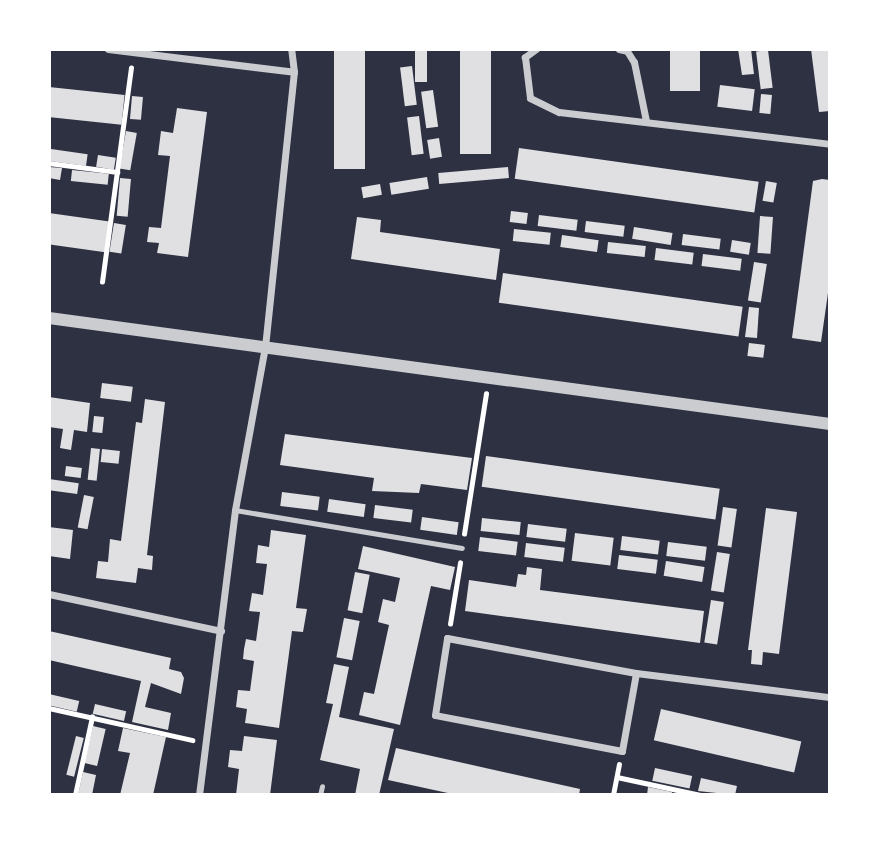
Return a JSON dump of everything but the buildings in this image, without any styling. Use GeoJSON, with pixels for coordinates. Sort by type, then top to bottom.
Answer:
{"type":"FeatureCollection","features":[{"type":"Feature","properties":{"kind":"street"},"geometry":{"type":"LineString","coordinates":[[108,49],[294,72]]}},
{"type":"Feature","properties":{"kind":"street"},"geometry":{"type":"LineString","coordinates":[[200,795],[235,510],[265,347],[294,72],[291,49]]}},
{"type":"Feature","properties":{"kind":"street"},"geometry":{"type":"LineString","coordinates":[[537,49],[525,57],[530,98],[559,112],[830,144]]}},
{"type":"Feature","properties":{"kind":"street"},"geometry":{"type":"LineString","coordinates":[[619,49],[627,51],[634,62],[646,121]]}},
{"type":"Feature","properties":{"kind":"street"},"geometry":{"type":"LineString","coordinates":[[49,318],[830,424]]}},
{"type":"Feature","properties":{"kind":"street"},"geometry":{"type":"LineString","coordinates":[[49,594],[221,631]]}},
{"type":"Feature","properties":{"kind":"street"},"geometry":{"type":"LineString","coordinates":[[636,673],[622,751],[435,715],[447,638],[636,673],[830,697]]}},
{"type":"Feature","properties":{"kind":"lane"},"geometry":{"type":"LineString","coordinates":[[235,510],[462,548]]}},
{"type":"Feature","properties":{"kind":"lane"},"geometry":{"type":"LineString","coordinates":[[320,795],[322,786]]}},
{"type":"Feature","properties":{"kind":"path"},"geometry":{"type":"LineString","coordinates":[[102,282],[133,52]]}},
{"type":"Feature","properties":{"kind":"path"},"geometry":{"type":"LineString","coordinates":[[49,163],[117,172]]}},
{"type":"Feature","properties":{"kind":"path"},"geometry":{"type":"LineString","coordinates":[[447,638],[488,377]]}},
{"type":"Feature","properties":{"kind":"path"},"geometry":{"type":"LineString","coordinates":[[49,708],[206,743]]}},
{"type":"Feature","properties":{"kind":"path"},"geometry":{"type":"LineString","coordinates":[[75,795],[92,718]]}},
{"type":"Feature","properties":{"kind":"path"},"geometry":{"type":"LineString","coordinates":[[613,795],[622,751]]}},
{"type":"Feature","properties":{"kind":"path"},"geometry":{"type":"LineString","coordinates":[[617,777],[700,795]]}}]}
